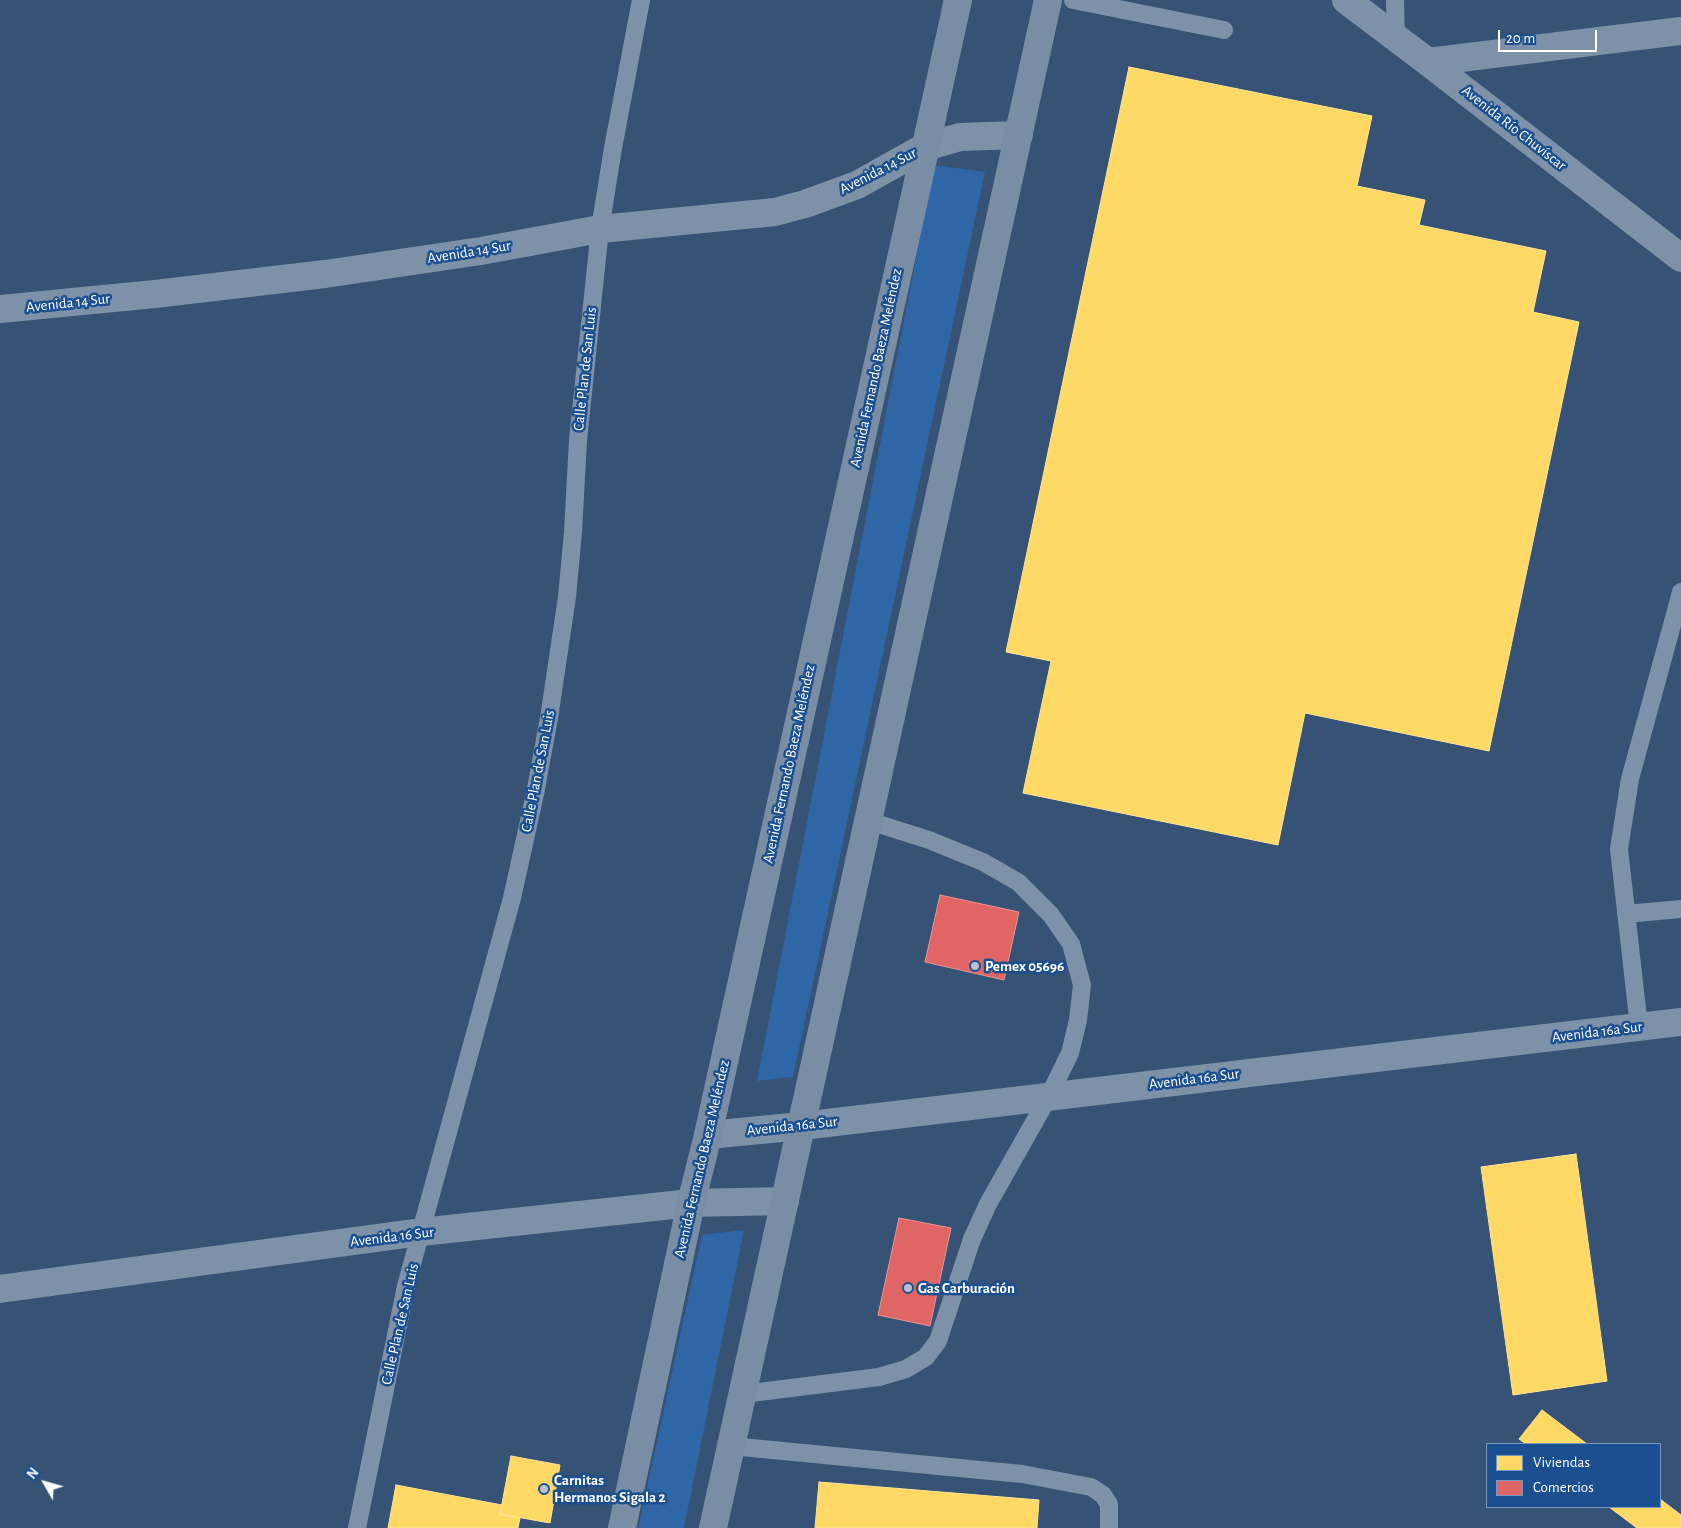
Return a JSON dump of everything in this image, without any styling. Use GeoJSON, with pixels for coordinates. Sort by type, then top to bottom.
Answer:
{"type":"FeatureCollection","features":[{"type":"Feature","properties":{"kind":"main road","name":"Avenida Fernando Baeza Meléndez"},"geometry":{"type":"LineString","coordinates":[[622,1528],[691,1203],[708,1135],[958,0]]}},
{"type":"Feature","properties":{"kind":"main road"},"geometry":{"type":"LineString","coordinates":[[714,1528],[1048,0]]}},
{"type":"Feature","properties":{"kind":"street","name":"Avenida Río Chuvíscar"},"geometry":{"type":"LineString","coordinates":[[1346,0],[1681,258]]}},
{"type":"Feature","properties":{"kind":"street"},"geometry":{"type":"LineString","coordinates":[[1428,62],[1681,31]]}},
{"type":"Feature","properties":{"kind":"street","name":"Avenida 14 Sur"},"geometry":{"type":"LineString","coordinates":[[0,309],[155,294],[326,274],[480,251],[600,230],[775,212],[805,204],[857,185],[925,147],[960,137],[1019,135]]}},
{"type":"Feature","properties":{"kind":"street","name":"Avenida 16a Sur"},"geometry":{"type":"LineString","coordinates":[[708,1135],[802,1126],[1681,1022]]}},
{"type":"Feature","properties":{"kind":"street","name":"Avenida 16 Sur"},"geometry":{"type":"LineString","coordinates":[[0,1288],[422,1232],[691,1203],[785,1201]]}},
{"type":"Feature","properties":{"kind":"lane","name":"Calle Plan de San Luis"},"geometry":{"type":"LineString","coordinates":[[358,1528],[406,1286],[512,898],[535,794],[549,718],[567,597],[578,440],[600,230],[641,0]]}},
{"type":"Feature","properties":{"kind":"lane"},"geometry":{"type":"LineString","coordinates":[[1073,0],[1224,30]]}},
{"type":"Feature","properties":{"kind":"lane"},"geometry":{"type":"LineString","coordinates":[[1395,0],[1396,37]]}},
{"type":"Feature","properties":{"kind":"lane"},"geometry":{"type":"LineString","coordinates":[[1639,1027],[1619,849],[1630,779],[1681,592]]}},
{"type":"Feature","properties":{"kind":"lane"},"geometry":{"type":"LineString","coordinates":[[743,1394],[879,1377],[906,1370],[926,1357],[938,1341],[972,1239],[988,1204],[1050,1096],[1070,1053],[1078,1020],[1082,985],[1071,944],[1051,915],[1018,882],[982,862],[930,840],[868,821]]}},
{"type":"Feature","properties":{"kind":"lane"},"geometry":{"type":"LineString","coordinates":[[1626,914],[1681,909]]}},
{"type":"Feature","properties":{"kind":"lane"},"geometry":{"type":"LineString","coordinates":[[731,1446],[1022,1474],[1091,1487],[1103,1495],[1110,1504],[1110,1528]]}},
{"type":"Feature","properties":{"kind":"shaded area"},"geometry":{"type":"Polygon","coordinates":[[[934,165],[985,172],[793,1077],[757,1081],[934,165]]]}},
{"type":"Feature","properties":{"kind":"shaded area"},"geometry":{"type":"Polygon","coordinates":[[[744,1230],[684,1528],[638,1528],[702,1235],[744,1230]]]}},
{"type":"Feature","properties":{"kind":"building: Viviendas"},"geometry":{"type":"Polygon","coordinates":[[[1129,67],[1372,116],[1357,186],[1425,200],[1419,225],[1546,251],[1533,312],[1579,322],[1489,751],[1305,713],[1278,845],[1023,793],[1051,661],[1006,652],[1129,67]]]}},
{"type":"Feature","properties":{"kind":"building: Viviendas"},"geometry":{"type":"Polygon","coordinates":[[[1576,1154],[1607,1381],[1513,1395],[1481,1167],[1576,1154]]]}},
{"type":"Feature","properties":{"kind":"building: Viviendas"},"geometry":{"type":"Polygon","coordinates":[[[1542,1410],[1586,1443],[1525,1443],[1519,1439],[1542,1410]]]}},
{"type":"Feature","properties":{"kind":"building: Viviendas"},"geometry":{"type":"Polygon","coordinates":[[[511,1456],[560,1465],[550,1523],[500,1514],[511,1456]]]}},
{"type":"Feature","properties":{"kind":"building: Viviendas"},"geometry":{"type":"Polygon","coordinates":[[[819,1482],[1039,1500],[1037,1528],[815,1528],[819,1482]]]}},
{"type":"Feature","properties":{"kind":"building: Viviendas"},"geometry":{"type":"Polygon","coordinates":[[[396,1485],[502,1505],[500,1514],[520,1518],[518,1528],[388,1528],[396,1485]]]}},
{"type":"Feature","properties":{"kind":"building: Viviendas"},"geometry":{"type":"Polygon","coordinates":[[[1661,1500],[1681,1515],[1681,1528],[1637,1528],[1610,1508],[1661,1508],[1661,1500]]]}},
{"type":"Feature","properties":{"kind":"building: Comercios"},"geometry":{"type":"Polygon","coordinates":[[[940,895],[1019,912],[1004,980],[925,962],[940,895]]]}},
{"type":"Feature","properties":{"kind":"building: Comercios"},"geometry":{"type":"Polygon","coordinates":[[[899,1218],[951,1228],[930,1326],[878,1315],[899,1218]]]}},
{"type":"Feature","properties":{"kind":"place","name":"Pemex 05696"},"geometry":{"type":"Point","coordinates":[975,966]}},
{"type":"Feature","properties":{"kind":"place","name":"Gas Carburación"},"geometry":{"type":"Point","coordinates":[908,1288]}},
{"type":"Feature","properties":{"kind":"place","name":"Carnitas Hermanos Sigala 2"},"geometry":{"type":"Point","coordinates":[544,1489]}}]}
